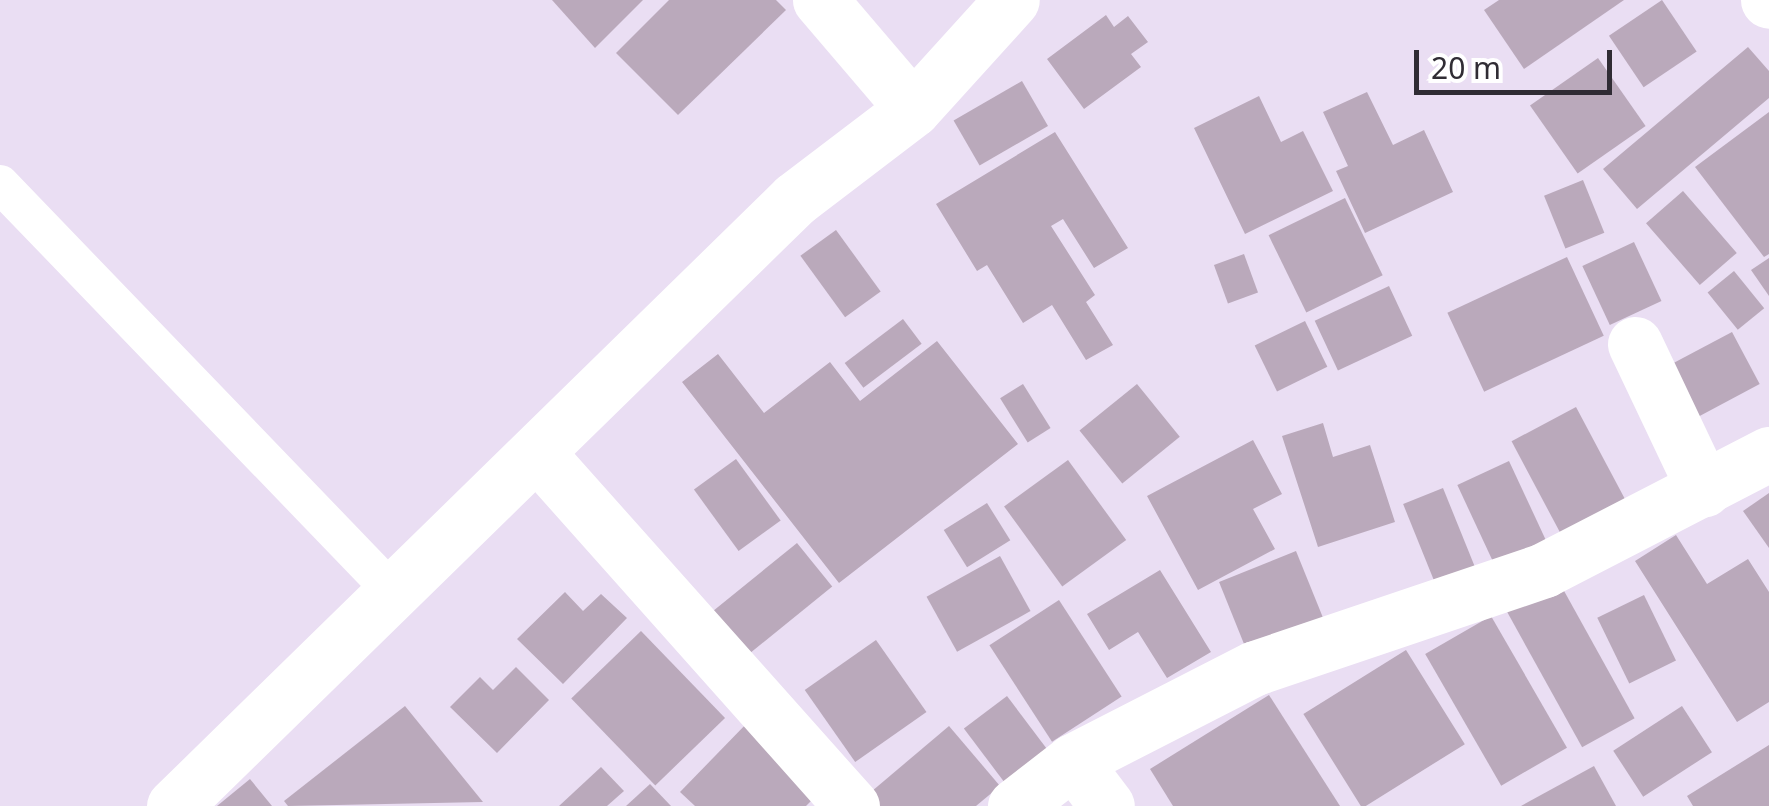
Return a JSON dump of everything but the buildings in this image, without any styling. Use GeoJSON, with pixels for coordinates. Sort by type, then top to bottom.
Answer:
{"type":"FeatureCollection","features":[{"type":"Feature","properties":{"kind":"street"},"geometry":{"type":"LineString","coordinates":[[820,0],[913,109]]}},
{"type":"Feature","properties":{"kind":"street"},"geometry":{"type":"LineString","coordinates":[[174,806],[795,199],[913,109],[1012,0]]}},
{"type":"Feature","properties":{"kind":"street"},"geometry":{"type":"LineString","coordinates":[[1634,344],[1704,489]]}},
{"type":"Feature","properties":{"kind":"street"},"geometry":{"type":"LineString","coordinates":[[538,454],[852,806]]}},
{"type":"Feature","properties":{"kind":"street"},"geometry":{"type":"LineString","coordinates":[[1015,806],[1073,761],[1255,668],[1544,570],[1769,454]]}},
{"type":"Feature","properties":{"kind":"street"},"geometry":{"type":"LineString","coordinates":[[1073,761],[1107,806]]}},
{"type":"Feature","properties":{"kind":"lane"},"geometry":{"type":"LineString","coordinates":[[0,184],[394,593]]}}]}
